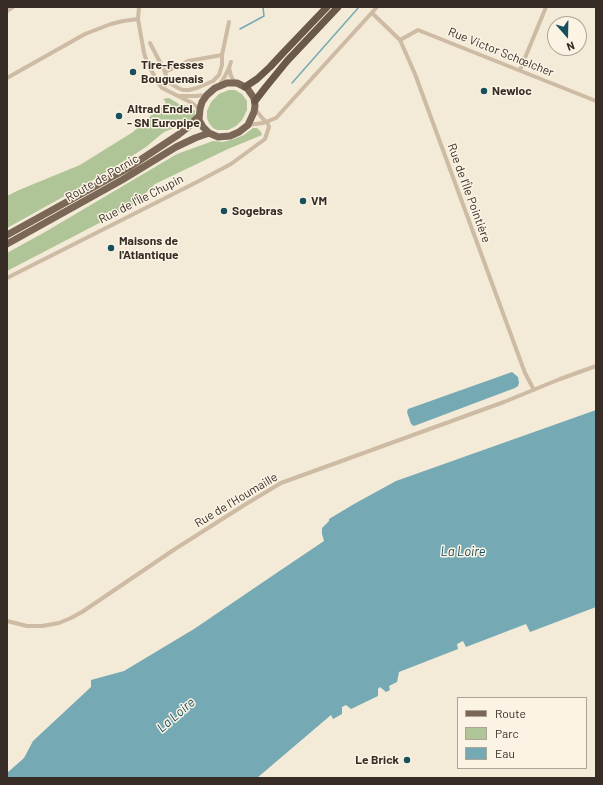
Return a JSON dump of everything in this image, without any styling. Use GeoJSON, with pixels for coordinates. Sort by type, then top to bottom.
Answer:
{"type":"FeatureCollection","features":[{"type":"Feature","properties":{"kind":"highway"},"geometry":{"type":"LineString","coordinates":[[245,87],[263,74],[328,7]]}},
{"type":"Feature","properties":{"kind":"highway"},"geometry":{"type":"LineString","coordinates":[[255,105],[265,88],[287,61],[338,7]]}},
{"type":"Feature","properties":{"kind":"main road"},"geometry":{"type":"LineString","coordinates":[[227,83],[235,83],[245,87],[250,91],[255,105],[254,115],[248,125],[239,132],[230,136],[218,137],[209,134],[203,128],[199,120],[202,102],[207,95],[215,88],[227,83]]}},
{"type":"Feature","properties":{"kind":"main road","name":"Route de Pornic"},"geometry":{"type":"LineString","coordinates":[[7,235],[128,168],[178,135],[193,123],[199,113]]}},
{"type":"Feature","properties":{"kind":"main road","name":"Route de Pornic"},"geometry":{"type":"LineString","coordinates":[[7,244],[122,180],[176,147],[195,138],[209,134]]}},
{"type":"Feature","properties":{"kind":"street"},"geometry":{"type":"LineString","coordinates":[[7,11],[13,7]]}},
{"type":"Feature","properties":{"kind":"street"},"geometry":{"type":"LineString","coordinates":[[139,7],[138,20],[141,41],[145,58],[153,74],[162,88],[192,103],[199,113]]}},
{"type":"Feature","properties":{"kind":"street"},"geometry":{"type":"LineString","coordinates":[[248,125],[267,122],[276,118],[377,7]]}},
{"type":"Feature","properties":{"kind":"street"},"geometry":{"type":"LineString","coordinates":[[520,70],[546,7]]}},
{"type":"Feature","properties":{"kind":"street","name":"Rue de l'Île Pointière"},"geometry":{"type":"LineString","coordinates":[[372,13],[400,40],[415,74],[525,373],[534,390]]}},
{"type":"Feature","properties":{"kind":"street"},"geometry":{"type":"LineString","coordinates":[[7,78],[85,34],[110,24],[138,20]]}},
{"type":"Feature","properties":{"kind":"street"},"geometry":{"type":"LineString","coordinates":[[150,43],[165,72],[168,82],[183,90],[198,88],[213,81],[219,75],[229,22]]}},
{"type":"Feature","properties":{"kind":"street","name":"Rue Victor Schœlcher"},"geometry":{"type":"LineString","coordinates":[[400,40],[418,30],[596,100]]}},
{"type":"Feature","properties":{"kind":"street"},"geometry":{"type":"LineString","coordinates":[[165,72],[188,61],[222,56]]}},
{"type":"Feature","properties":{"kind":"street"},"geometry":{"type":"LineString","coordinates":[[219,86],[231,62]]}},
{"type":"Feature","properties":{"kind":"street"},"geometry":{"type":"LineString","coordinates":[[229,68],[235,83]]}},
{"type":"Feature","properties":{"kind":"street"},"geometry":{"type":"LineString","coordinates":[[162,88],[168,82]]}},
{"type":"Feature","properties":{"kind":"street"},"geometry":{"type":"LineString","coordinates":[[176,95],[207,95]]}},
{"type":"Feature","properties":{"kind":"street"},"geometry":{"type":"LineString","coordinates":[[255,105],[258,114],[267,122]]}},
{"type":"Feature","properties":{"kind":"street","name":"Rue de l'Île Chupin"},"geometry":{"type":"LineString","coordinates":[[7,278],[231,164],[265,139],[269,127],[267,122]]}},
{"type":"Feature","properties":{"kind":"street","name":"Rue de l'Houmaille"},"geometry":{"type":"LineString","coordinates":[[7,621],[27,626],[42,626],[58,623],[71,618],[175,548],[281,483],[474,413],[596,366]]}},
{"type":"Feature","properties":{"kind":"green space"},"geometry":{"type":"Polygon","coordinates":[[[229,90],[235,90],[242,94],[247,101],[247,110],[242,120],[236,126],[228,130],[217,130],[209,123],[207,111],[211,102],[219,94],[229,90]]]}},
{"type":"Feature","properties":{"kind":"green space"},"geometry":{"type":"Polygon","coordinates":[[[169,98],[179,104],[190,106],[195,111],[194,118],[190,122],[164,132],[146,147],[121,163],[7,228],[7,196],[80,165],[133,132],[166,102],[163,99],[169,98]]]}},
{"type":"Feature","properties":{"kind":"green space"},"geometry":{"type":"Polygon","coordinates":[[[253,128],[257,128],[262,135],[228,149],[155,184],[132,206],[7,271],[7,253],[177,154],[213,141],[223,142],[234,139],[244,135],[253,128]]]}},
{"type":"Feature","properties":{"kind":"water"},"geometry":{"type":"Polygon","coordinates":[[[512,372],[518,377],[519,383],[515,388],[414,426],[411,424],[407,412],[408,409],[512,372]]]}},
{"type":"Feature","properties":{"kind":"water","name":"La Loire"},"geometry":{"type":"Polygon","coordinates":[[[596,410],[596,607],[530,632],[526,624],[466,647],[463,641],[457,644],[458,649],[399,672],[397,682],[389,686],[390,690],[386,692],[380,687],[378,689],[378,696],[351,709],[346,705],[342,707],[342,714],[333,719],[331,715],[257,778],[7,778],[7,773],[24,758],[33,741],[91,687],[91,680],[124,671],[194,629],[324,541],[322,528],[329,521],[329,519],[396,481],[596,410]]]}},
{"type":"Feature","properties":{"kind":"waterway"},"geometry":{"type":"LineString","coordinates":[[240,29],[264,16],[263,7]]}},
{"type":"Feature","properties":{"kind":"waterway"},"geometry":{"type":"LineString","coordinates":[[292,83],[359,7]]}},
{"type":"Feature","properties":{"kind":"place","name":"Tire-Fesses Bouguenais"},"geometry":{"type":"Point","coordinates":[133,72]}},
{"type":"Feature","properties":{"kind":"place","name":"Newloc"},"geometry":{"type":"Point","coordinates":[484,91]}},
{"type":"Feature","properties":{"kind":"place","name":"Altrad Endel - SN Europipe"},"geometry":{"type":"Point","coordinates":[119,116]}},
{"type":"Feature","properties":{"kind":"place","name":"VM"},"geometry":{"type":"Point","coordinates":[303,201]}},
{"type":"Feature","properties":{"kind":"place","name":"Sogebras"},"geometry":{"type":"Point","coordinates":[224,211]}},
{"type":"Feature","properties":{"kind":"place","name":"Maisons de l'Atlantique"},"geometry":{"type":"Point","coordinates":[111,248]}},
{"type":"Feature","properties":{"kind":"place","name":"Le Brick"},"geometry":{"type":"Point","coordinates":[407,760]}}]}
